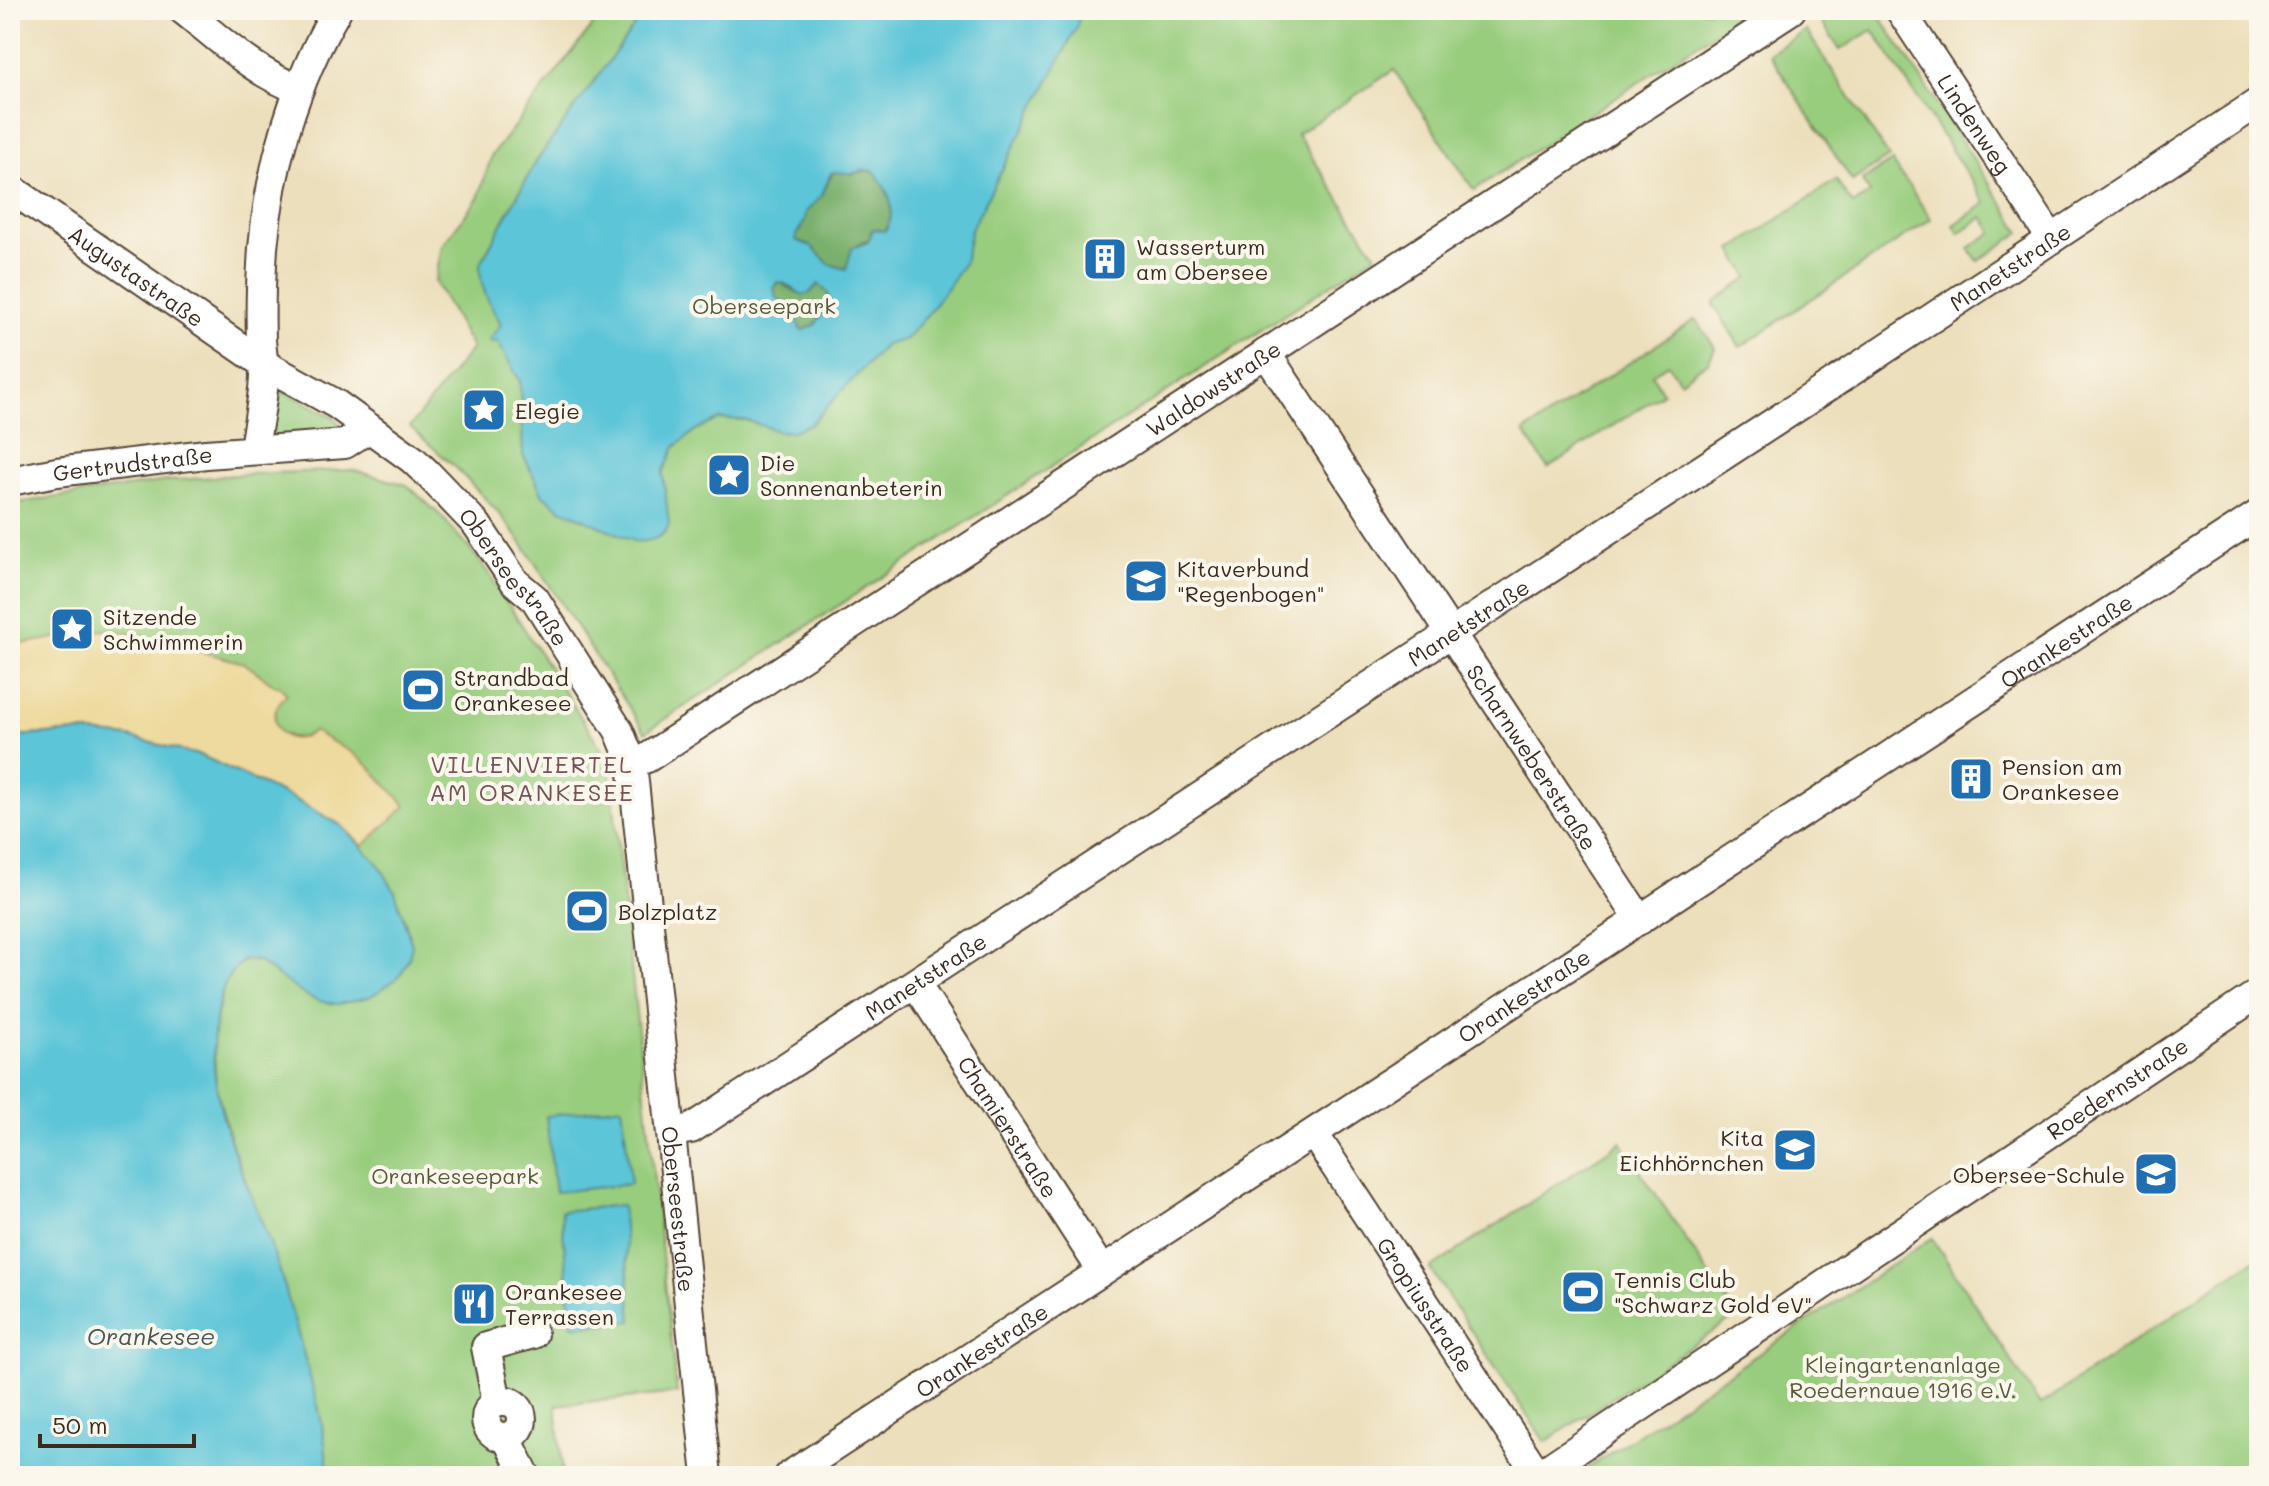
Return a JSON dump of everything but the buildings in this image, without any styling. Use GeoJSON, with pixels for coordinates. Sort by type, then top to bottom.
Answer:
{"type":"FeatureCollection","features":[{"type":"Feature","properties":{"kind":"street"},"geometry":{"type":"LineString","coordinates":[[183,10],[236,53],[284,84],[299,89]]}},
{"type":"Feature","properties":{"kind":"street"},"geometry":{"type":"LineString","coordinates":[[254,450],[264,381],[261,338],[263,248],[278,158],[299,89],[322,35],[337,10]]}},
{"type":"Feature","properties":{"kind":"street","name":"Waldowstraße"},"geometry":{"type":"LineString","coordinates":[[632,763],[660,750],[1791,10]]}},
{"type":"Feature","properties":{"kind":"street","name":"Lindenweg"},"geometry":{"type":"LineString","coordinates":[[1900,10],[2051,238]]}},
{"type":"Feature","properties":{"kind":"street","name":"Manetstraße"},"geometry":{"type":"LineString","coordinates":[[671,1132],[691,1129],[916,984],[2259,102]]}},
{"type":"Feature","properties":{"kind":"street","name":"Augustastraße"},"geometry":{"type":"LineString","coordinates":[[10,188],[264,364]]}},
{"type":"Feature","properties":{"kind":"street","name":"Scharnweberstraße"},"geometry":{"type":"LineString","coordinates":[[1266,353],[1640,920]]}},
{"type":"Feature","properties":{"kind":"street","name":"Oberseestraße"},"geometry":{"type":"LineString","coordinates":[[264,364],[336,404],[369,428],[427,473],[477,525],[515,582],[535,599],[619,731],[632,763],[707,1476]]}},
{"type":"Feature","properties":{"kind":"street","name":"Gertrudstraße"},"geometry":{"type":"LineString","coordinates":[[10,481],[57,472],[254,450],[345,444],[369,428]]}},
{"type":"Feature","properties":{"kind":"street","name":"Orankestraße"},"geometry":{"type":"LineString","coordinates":[[789,1476],[2259,514]]}},
{"type":"Feature","properties":{"kind":"street","name":"Chamierstraße"},"geometry":{"type":"LineString","coordinates":[[916,984],[1102,1271]]}},
{"type":"Feature","properties":{"kind":"street","name":"Roedernstraße"},"geometry":{"type":"LineString","coordinates":[[1538,1476],[2259,993]]}},
{"type":"Feature","properties":{"kind":"street","name":"Gropiusstraße"},"geometry":{"type":"LineString","coordinates":[[1314,1134],[1538,1476]]}},
{"type":"Feature","properties":{"kind":"street"},"geometry":{"type":"LineString","coordinates":[[526,1476],[506,1437],[495,1435],[487,1426],[489,1409],[497,1402],[486,1347],[533,1334]]}},
{"type":"Feature","properties":{"kind":"green space","name":"Oberseepark"},"geometry":{"type":"Polygon","coordinates":[[[605,10],[1749,10],[1474,190],[1394,70],[1297,134],[1376,255],[645,732],[524,546],[499,513],[457,469],[410,427],[472,348],[435,282],[442,246],[478,198],[492,155],[605,10]]]}},
{"type":"Feature","properties":{"kind":"green space"},"geometry":{"type":"Polygon","coordinates":[[[1832,10],[1876,10],[2021,232],[1978,261],[1969,248],[1993,232],[1983,217],[1959,233],[1954,225],[1986,203],[1873,30],[1840,50],[1819,18],[1832,10]]]}},
{"type":"Feature","properties":{"kind":"green space"},"geometry":{"type":"Polygon","coordinates":[[[1806,30],[1889,157],[1852,181],[1769,54],[1806,30]]]}},
{"type":"Feature","properties":{"kind":"green space"},"geometry":{"type":"Polygon","coordinates":[[[1892,161],[1931,219],[1740,347],[1714,305],[1715,301],[1749,277],[1732,250],[1836,180],[1853,205],[1870,193],[1862,181],[1892,161]]]}},
{"type":"Feature","properties":{"kind":"green space"},"geometry":{"type":"Polygon","coordinates":[[[875,172],[884,186],[890,200],[891,215],[885,231],[876,229],[871,232],[869,240],[855,247],[846,269],[827,263],[796,240],[796,235],[801,230],[806,212],[822,195],[832,173],[875,172]]]}},
{"type":"Feature","properties":{"kind":"green space"},"geometry":{"type":"Polygon","coordinates":[[[779,282],[798,293],[810,293],[818,284],[828,292],[830,302],[815,325],[800,329],[795,312],[776,297],[774,288],[779,282]]]}},
{"type":"Feature","properties":{"kind":"green space"},"geometry":{"type":"Polygon","coordinates":[[[1696,319],[1715,348],[1709,361],[1680,381],[1668,364],[1652,374],[1663,393],[1548,468],[1524,432],[1696,319]]]}},
{"type":"Feature","properties":{"kind":"green space"},"geometry":{"type":"Polygon","coordinates":[[[285,392],[333,417],[342,426],[339,433],[274,437],[269,431],[272,408],[276,399],[285,392]]]}},
{"type":"Feature","properties":{"kind":"green space","name":"Orankeseepark"},"geometry":{"type":"Polygon","coordinates":[[[352,470],[407,485],[440,515],[491,577],[609,761],[677,1393],[556,1405],[563,1476],[329,1476],[319,1413],[280,1272],[232,1145],[216,1087],[213,1034],[223,988],[231,971],[245,960],[266,966],[412,945],[404,918],[10,736],[129,737],[202,756],[332,742],[314,732],[300,738],[280,731],[274,719],[275,710],[287,694],[244,663],[133,634],[101,630],[10,646],[10,504],[168,481],[352,470]]]}},
{"type":"Feature","properties":{"kind":"green space","name":"Tennis Club \"Schwarz Gold eV\""},"geometry":{"type":"Polygon","coordinates":[[[1621,1142],[1737,1316],[1545,1442],[1430,1269],[1621,1142]]]}},
{"type":"Feature","properties":{"kind":"green space","name":"Kleingartenanlage Roedernaue 1916 e.V."},"geometry":{"type":"Polygon","coordinates":[[[1932,1238],[2040,1405],[2259,1257],[2259,1476],[1576,1476],[1932,1238]]]}},
{"type":"Feature","properties":{"kind":"sand"},"geometry":{"type":"Polygon","coordinates":[[[101,630],[133,634],[244,663],[287,694],[275,715],[279,731],[294,738],[313,731],[353,753],[406,806],[363,846],[341,825],[202,756],[129,737],[83,732],[10,736],[10,646],[101,630]]]}},
{"type":"Feature","properties":{"kind":"water"},"geometry":{"type":"Polygon","coordinates":[[[646,10],[1083,10],[971,229],[964,263],[928,314],[906,339],[885,345],[811,424],[790,432],[745,420],[720,419],[696,430],[675,447],[663,473],[669,525],[663,533],[650,540],[634,541],[561,509],[543,495],[523,455],[520,381],[497,341],[493,343],[489,340],[501,324],[483,288],[480,264],[537,160],[646,10]],[[874,171],[831,173],[822,195],[806,212],[805,221],[796,235],[796,240],[811,246],[829,264],[846,269],[852,248],[868,242],[873,229],[885,231],[891,215],[890,200],[884,185],[874,171]],[[777,282],[774,288],[776,297],[795,312],[800,329],[815,325],[830,302],[828,293],[818,284],[810,293],[803,295],[777,282]]]}},
{"type":"Feature","properties":{"kind":"water","name":"Orankesee"},"geometry":{"type":"Polygon","coordinates":[[[83,732],[129,737],[202,756],[294,799],[341,825],[380,866],[395,892],[412,945],[401,974],[388,985],[369,997],[338,1004],[319,1001],[303,994],[257,961],[244,960],[225,983],[217,1012],[213,1046],[215,1080],[222,1113],[281,1275],[319,1410],[329,1476],[10,1476],[10,736],[83,732]]]}},
{"type":"Feature","properties":{"kind":"water"},"geometry":{"type":"Polygon","coordinates":[[[622,1106],[631,1184],[555,1192],[546,1116],[622,1106]]]}},
{"type":"Feature","properties":{"kind":"water"},"geometry":{"type":"Polygon","coordinates":[[[622,1205],[632,1321],[572,1326],[561,1211],[622,1205]]]}},
{"type":"Feature","properties":{"kind":"place","name":"Wasserturm am Obersee"},"geometry":{"type":"Point","coordinates":[1105,259]}},
{"type":"Feature","properties":{"kind":"place","name":"Elegie"},"geometry":{"type":"Point","coordinates":[484,410]}},
{"type":"Feature","properties":{"kind":"place","name":"Die Sonnenanbeterin"},"geometry":{"type":"Point","coordinates":[729,475]}},
{"type":"Feature","properties":{"kind":"place","name":"Kitaverbund \"Regenbogen\""},"geometry":{"type":"Point","coordinates":[1146,581]}},
{"type":"Feature","properties":{"kind":"place","name":"Sitzende Schwimmerin"},"geometry":{"type":"Point","coordinates":[72,629]}},
{"type":"Feature","properties":{"kind":"place","name":"Strandbad Orankesee"},"geometry":{"type":"Point","coordinates":[423,690]}},
{"type":"Feature","properties":{"kind":"place","name":"Pension am Orankesee"},"geometry":{"type":"Point","coordinates":[1971,779]}},
{"type":"Feature","properties":{"kind":"place","name":"Bolzplatz"},"geometry":{"type":"Point","coordinates":[587,911]}},
{"type":"Feature","properties":{"kind":"place","name":"Kita Eichhörnchen"},"geometry":{"type":"Point","coordinates":[1795,1150]}},
{"type":"Feature","properties":{"kind":"place","name":"Obersee-Schule"},"geometry":{"type":"Point","coordinates":[2156,1174]}},
{"type":"Feature","properties":{"kind":"place","name":"Tennis Club \"Schwarz Gold eV\""},"geometry":{"type":"Point","coordinates":[1583,1292]}},
{"type":"Feature","properties":{"kind":"place","name":"Orankesee Terrassen"},"geometry":{"type":"Point","coordinates":[474,1304]}},
{"type":"Feature","properties":{"kind":"district","name":"VILLENVIERTEL AM ORANKESEE"},"geometry":{"type":"Point","coordinates":[532,777]}}]}
